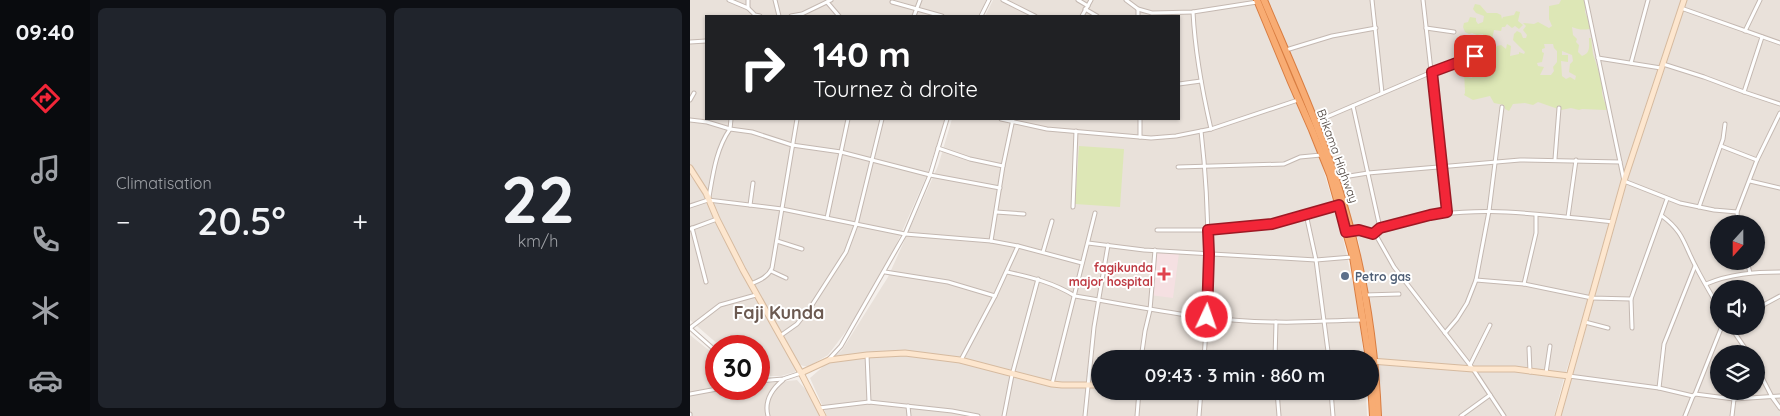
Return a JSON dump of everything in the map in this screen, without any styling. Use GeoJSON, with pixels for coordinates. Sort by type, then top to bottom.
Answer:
{"type":"FeatureCollection","features":[{"type":"Feature","properties":{"kind":"highway","name":"Brikama Highway"},"geometry":{"type":"LineString","coordinates":[[1260,1],[1285,50],[1300,99],[1349,231],[1369,350]]}},
{"type":"Feature","properties":{"kind":"highway","name":"Brikama Highway"},"geometry":{"type":"LineString","coordinates":[[1260,1],[1294,81],[1314,122],[1335,178],[1366,295],[1370,350]]}},
{"type":"Feature","properties":{"kind":"highway"},"geometry":{"type":"LineString","coordinates":[[1372,400],[1373,416]]}},
{"type":"Feature","properties":{"kind":"highway","name":"Brikama Highway"},"geometry":{"type":"LineString","coordinates":[[1376,400],[1378,416]]}},
{"type":"Feature","properties":{"kind":"street"},"geometry":{"type":"LineString","coordinates":[[729,0],[748,8],[754,15]]}},
{"type":"Feature","properties":{"kind":"street"},"geometry":{"type":"LineString","coordinates":[[748,0],[748,8]]}},
{"type":"Feature","properties":{"kind":"street"},"geometry":{"type":"LineString","coordinates":[[775,0],[779,15]]}},
{"type":"Feature","properties":{"kind":"street"},"geometry":{"type":"LineString","coordinates":[[796,15],[831,0]]}},
{"type":"Feature","properties":{"kind":"street"},"geometry":{"type":"LineString","coordinates":[[914,15],[920,0]]}},
{"type":"Feature","properties":{"kind":"street"},"geometry":{"type":"LineString","coordinates":[[982,15],[989,0]]}},
{"type":"Feature","properties":{"kind":"street"},"geometry":{"type":"LineString","coordinates":[[1003,0],[1033,15]]}},
{"type":"Feature","properties":{"kind":"street"},"geometry":{"type":"LineString","coordinates":[[1078,0],[1088,6]]}},
{"type":"Feature","properties":{"kind":"street"},"geometry":{"type":"LineString","coordinates":[[1082,15],[1091,0]]}},
{"type":"Feature","properties":{"kind":"street"},"geometry":{"type":"LineString","coordinates":[[1372,0],[1382,93]]}},
{"type":"Feature","properties":{"kind":"street"},"geometry":{"type":"LineString","coordinates":[[1423,0],[1447,212]]}},
{"type":"Feature","properties":{"kind":"street"},"geometry":{"type":"LineString","coordinates":[[1586,0],[1624,181]]}},
{"type":"Feature","properties":{"kind":"street"},"geometry":{"type":"LineString","coordinates":[[1631,63],[1648,0]]}},
{"type":"Feature","properties":{"kind":"street"},"geometry":{"type":"LineString","coordinates":[[1558,416],[1624,181],[1684,0]]}},
{"type":"Feature","properties":{"kind":"street"},"geometry":{"type":"LineString","coordinates":[[1745,31],[1760,0]]}},
{"type":"Feature","properties":{"kind":"street"},"geometry":{"type":"LineString","coordinates":[[1128,1],[1138,9],[1152,13],[1193,12],[1260,1]]}},
{"type":"Feature","properties":{"kind":"street"},"geometry":{"type":"LineString","coordinates":[[827,2],[838,15]]}},
{"type":"Feature","properties":{"kind":"street"},"geometry":{"type":"LineString","coordinates":[[892,2],[939,15]]}},
{"type":"Feature","properties":{"kind":"street"},"geometry":{"type":"LineString","coordinates":[[1681,8],[1780,43]]}},
{"type":"Feature","properties":{"kind":"street"},"geometry":{"type":"LineString","coordinates":[[1138,9],[1138,15]]}},
{"type":"Feature","properties":{"kind":"street"},"geometry":{"type":"LineString","coordinates":[[1085,10],[1095,15]]}},
{"type":"Feature","properties":{"kind":"street"},"geometry":{"type":"LineString","coordinates":[[1193,12],[1194,36],[1211,129]]}},
{"type":"Feature","properties":{"kind":"street"},"geometry":{"type":"LineString","coordinates":[[1285,50],[1332,36],[1376,28]]}},
{"type":"Feature","properties":{"kind":"street"},"geometry":{"type":"LineString","coordinates":[[1426,28],[1454,32]]}},
{"type":"Feature","properties":{"kind":"street"},"geometry":{"type":"LineString","coordinates":[[1744,92],[1762,37]]}},
{"type":"Feature","properties":{"kind":"street"},"geometry":{"type":"LineString","coordinates":[[690,42],[705,41]]}},
{"type":"Feature","properties":{"kind":"street"},"geometry":{"type":"LineString","coordinates":[[1314,122],[1432,72],[1490,51]]}},
{"type":"Feature","properties":{"kind":"street"},"geometry":{"type":"LineString","coordinates":[[1598,58],[1662,66],[1704,77],[1780,104]]}},
{"type":"Feature","properties":{"kind":"street"},"geometry":{"type":"LineString","coordinates":[[1180,84],[1201,81]]}},
{"type":"Feature","properties":{"kind":"street"},"geometry":{"type":"LineString","coordinates":[[690,100],[694,92]]}},
{"type":"Feature","properties":{"kind":"street"},"geometry":{"type":"LineString","coordinates":[[991,241],[1013,120],[1046,129],[1151,138],[1176,136],[1211,129],[1300,99]]}},
{"type":"Feature","properties":{"kind":"street"},"geometry":{"type":"LineString","coordinates":[[1353,106],[1380,228]]}},
{"type":"Feature","properties":{"kind":"street"},"geometry":{"type":"LineString","coordinates":[[1445,333],[1457,319],[1476,280],[1489,211],[1502,106]]}},
{"type":"Feature","properties":{"kind":"street"},"geometry":{"type":"LineString","coordinates":[[1555,159],[1559,108]]}},
{"type":"Feature","properties":{"kind":"street"},"geometry":{"type":"LineString","coordinates":[[1737,215],[1757,160],[1780,113]]}},
{"type":"Feature","properties":{"kind":"street"},"geometry":{"type":"LineString","coordinates":[[690,120],[752,132],[792,145],[841,152],[930,175],[1000,188]]}},
{"type":"Feature","properties":{"kind":"street"},"geometry":{"type":"LineString","coordinates":[[708,200],[715,164],[724,138],[730,129],[731,120]]}},
{"type":"Feature","properties":{"kind":"street"},"geometry":{"type":"LineString","coordinates":[[751,285],[771,271],[797,120]]}},
{"type":"Feature","properties":{"kind":"street"},"geometry":{"type":"LineString","coordinates":[[826,218],[848,120]]}},
{"type":"Feature","properties":{"kind":"street"},"geometry":{"type":"LineString","coordinates":[[780,336],[797,324],[812,305],[846,252],[856,225],[882,120]]}},
{"type":"Feature","properties":{"kind":"street"},"geometry":{"type":"LineString","coordinates":[[829,360],[841,346],[906,234],[930,175],[947,120]]}},
{"type":"Feature","properties":{"kind":"street"},"geometry":{"type":"LineString","coordinates":[[1140,120],[1140,137]]}},
{"type":"Feature","properties":{"kind":"street"},"geometry":{"type":"LineString","coordinates":[[1699,207],[1720,146],[1725,124]]}},
{"type":"Feature","properties":{"kind":"street"},"geometry":{"type":"LineString","coordinates":[[1073,207],[1076,131]]}},
{"type":"Feature","properties":{"kind":"street"},"geometry":{"type":"LineString","coordinates":[[1201,131],[1205,166],[1209,254],[1205,350]]}},
{"type":"Feature","properties":{"kind":"street"},"geometry":{"type":"LineString","coordinates":[[1720,146],[1757,160]]}},
{"type":"Feature","properties":{"kind":"street"},"geometry":{"type":"LineString","coordinates":[[938,148],[970,159],[1004,166]]}},
{"type":"Feature","properties":{"kind":"street"},"geometry":{"type":"LineString","coordinates":[[1178,167],[1284,164],[1300,157],[1322,155]]}},
{"type":"Feature","properties":{"kind":"street"},"geometry":{"type":"LineString","coordinates":[[1335,178],[1368,173],[1495,162],[1555,159],[1620,162]]}},
{"type":"Feature","properties":{"kind":"street"},"geometry":{"type":"LineString","coordinates":[[1568,218],[1576,160]]}},
{"type":"Feature","properties":{"kind":"street"},"geometry":{"type":"LineString","coordinates":[[690,168],[706,193],[717,219],[751,285],[823,416]]}},
{"type":"Feature","properties":{"kind":"street"},"geometry":{"type":"LineString","coordinates":[[1750,180],[1780,188]]}},
{"type":"Feature","properties":{"kind":"street"},"geometry":{"type":"LineString","coordinates":[[1624,181],[1667,199],[1699,207],[1737,212]]}},
{"type":"Feature","properties":{"kind":"street"},"geometry":{"type":"LineString","coordinates":[[750,205],[753,183]]}},
{"type":"Feature","properties":{"kind":"street"},"geometry":{"type":"LineString","coordinates":[[1632,328],[1631,299],[1667,199]]}},
{"type":"Feature","properties":{"kind":"street"},"geometry":{"type":"LineString","coordinates":[[690,206],[708,200],[750,205],[906,234],[991,241],[1044,252],[1082,263]]}},
{"type":"Feature","properties":{"kind":"street"},"geometry":{"type":"LineString","coordinates":[[1157,230],[1208,230],[1272,224],[1339,205]]}},
{"type":"Feature","properties":{"kind":"street"},"geometry":{"type":"LineString","coordinates":[[1373,234],[1380,228],[1447,212],[1489,211],[1612,222]]}},
{"type":"Feature","properties":{"kind":"street"},"geometry":{"type":"LineString","coordinates":[[996,212],[1024,214]]}},
{"type":"Feature","properties":{"kind":"street"},"geometry":{"type":"LineString","coordinates":[[1052,384],[1095,213]]}},
{"type":"Feature","properties":{"kind":"street"},"geometry":{"type":"LineString","coordinates":[[1306,214],[1316,260],[1328,350]]}},
{"type":"Feature","properties":{"kind":"street"},"geometry":{"type":"LineString","coordinates":[[1524,284],[1536,233],[1536,214]]}},
{"type":"Feature","properties":{"kind":"street"},"geometry":{"type":"LineString","coordinates":[[1662,216],[1673,224],[1682,236],[1695,266],[1710,291]]}},
{"type":"Feature","properties":{"kind":"street"},"geometry":{"type":"LineString","coordinates":[[706,282],[691,228],[717,219]]}},
{"type":"Feature","properties":{"kind":"street"},"geometry":{"type":"LineString","coordinates":[[1044,252],[1052,221]]}},
{"type":"Feature","properties":{"kind":"street"},"geometry":{"type":"LineString","coordinates":[[1349,231],[1364,231],[1373,234],[1380,242],[1401,276],[1472,367],[1504,416]]}},
{"type":"Feature","properties":{"kind":"street"},"geometry":{"type":"LineString","coordinates":[[777,241],[802,249]]}},
{"type":"Feature","properties":{"kind":"street"},"geometry":{"type":"LineString","coordinates":[[1088,243],[1144,250],[1291,257],[1316,260],[1353,257]]}},
{"type":"Feature","properties":{"kind":"street"},"geometry":{"type":"LineString","coordinates":[[1085,416],[1094,327],[1108,245]]}},
{"type":"Feature","properties":{"kind":"street"},"geometry":{"type":"LineString","coordinates":[[960,360],[995,296],[1018,246]]}},
{"type":"Feature","properties":{"kind":"street"},"geometry":{"type":"LineString","coordinates":[[1142,350],[1150,310],[1156,250]]}},
{"type":"Feature","properties":{"kind":"street"},"geometry":{"type":"LineString","coordinates":[[1659,388],[1664,344],[1695,266]]}},
{"type":"Feature","properties":{"kind":"street"},"geometry":{"type":"LineString","coordinates":[[771,271],[786,278]]}},
{"type":"Feature","properties":{"kind":"street"},"geometry":{"type":"LineString","coordinates":[[885,272],[948,282],[995,296]]}},
{"type":"Feature","properties":{"kind":"street"},"geometry":{"type":"LineString","coordinates":[[1007,272],[1038,279],[1064,289],[1075,296],[1150,310],[1207,317],[1276,322],[1364,320]]}},
{"type":"Feature","properties":{"kind":"street"},"geometry":{"type":"LineString","coordinates":[[1706,284],[1724,277],[1750,273],[1780,272]]}},
{"type":"Feature","properties":{"kind":"street"},"geometry":{"type":"LineString","coordinates":[[1004,416],[1012,374],[1038,279]]}},
{"type":"Feature","properties":{"kind":"street"},"geometry":{"type":"LineString","coordinates":[[1476,280],[1524,284],[1592,298],[1631,299]]}},
{"type":"Feature","properties":{"kind":"street"},"geometry":{"type":"LineString","coordinates":[[1366,295],[1399,294]]}},
{"type":"Feature","properties":{"kind":"street"},"geometry":{"type":"LineString","coordinates":[[705,342],[690,328],[720,305],[757,295]]}},
{"type":"Feature","properties":{"kind":"street"},"geometry":{"type":"LineString","coordinates":[[1765,304],[1780,296]]}},
{"type":"Feature","properties":{"kind":"street"},"geometry":{"type":"LineString","coordinates":[[1275,350],[1276,322]]}},
{"type":"Feature","properties":{"kind":"street"},"geometry":{"type":"LineString","coordinates":[[1585,322],[1608,328]]}},
{"type":"Feature","properties":{"kind":"street"},"geometry":{"type":"LineString","coordinates":[[1472,367],[1490,325]]}},
{"type":"Feature","properties":{"kind":"street"},"geometry":{"type":"LineString","coordinates":[[1685,416],[1718,335]]}},
{"type":"Feature","properties":{"kind":"street"},"geometry":{"type":"LineString","coordinates":[[1546,374],[1550,346]]}},
{"type":"Feature","properties":{"kind":"street"},"geometry":{"type":"LineString","coordinates":[[1529,348],[1530,372]]}},
{"type":"Feature","properties":{"kind":"street"},"geometry":{"type":"LineString","coordinates":[[770,380],[784,379],[829,360],[867,355],[912,354],[960,360],[1052,384],[1091,386]]}},
{"type":"Feature","properties":{"kind":"street"},"geometry":{"type":"LineString","coordinates":[[867,355],[869,402]]}},
{"type":"Feature","properties":{"kind":"street"},"geometry":{"type":"LineString","coordinates":[[1379,361],[1515,369],[1710,397]]}},
{"type":"Feature","properties":{"kind":"street"},"geometry":{"type":"LineString","coordinates":[[768,416],[766,411],[768,399],[773,389],[784,379]]}},
{"type":"Feature","properties":{"kind":"street"},"geometry":{"type":"LineString","coordinates":[[1765,383],[1780,408]]}},
{"type":"Feature","properties":{"kind":"street"},"geometry":{"type":"LineString","coordinates":[[690,394],[705,391]]}},
{"type":"Feature","properties":{"kind":"street"},"geometry":{"type":"LineString","coordinates":[[1461,416],[1490,395]]}},
{"type":"Feature","properties":{"kind":"street"},"geometry":{"type":"LineString","coordinates":[[1765,397],[1780,396]]}},
{"type":"Feature","properties":{"kind":"street"},"geometry":{"type":"LineString","coordinates":[[1137,416],[1138,400]]}},
{"type":"Feature","properties":{"kind":"street"},"geometry":{"type":"LineString","coordinates":[[1199,416],[1200,400]]}},
{"type":"Feature","properties":{"kind":"street"},"geometry":{"type":"LineString","coordinates":[[1278,400],[1279,416]]}},
{"type":"Feature","properties":{"kind":"street"},"geometry":{"type":"LineString","coordinates":[[1332,400],[1333,416]]}},
{"type":"Feature","properties":{"kind":"street"},"geometry":{"type":"LineString","coordinates":[[1732,416],[1734,400]]}},
{"type":"Feature","properties":{"kind":"street"},"geometry":{"type":"LineString","coordinates":[[819,408],[869,402],[952,411],[978,416]]}},
{"type":"Feature","properties":{"kind":"street"},"geometry":{"type":"LineString","coordinates":[[908,406],[909,416]]}},
{"type":"Feature","properties":{"kind":"shaded area"},"geometry":{"type":"Polygon","coordinates":[[[690,0],[986,0],[979,15],[705,15],[705,120],[945,120],[927,175],[885,270],[850,326],[828,355],[808,367],[800,365],[756,290],[690,167],[690,0]]]}},
{"type":"Feature","properties":{"kind":"shaded area"},"geometry":{"type":"Polygon","coordinates":[[[993,0],[1253,0],[1321,162],[1341,229],[1358,307],[1363,350],[1091,350],[1091,400],[1366,400],[1367,416],[827,416],[810,378],[842,350],[888,277],[938,166],[952,120],[1180,120],[1180,15],[986,15],[993,0]]]}},
{"type":"Feature","properties":{"kind":"shaded area"},"geometry":{"type":"Polygon","coordinates":[[[1266,0],[1683,0],[1564,378],[1554,416],[1381,416],[1379,350],[1376,350],[1359,243],[1347,205],[1266,0]]]}},
{"type":"Feature","properties":{"kind":"shaded area"},"geometry":{"type":"Polygon","coordinates":[[[1686,0],[1780,0],[1780,416],[1559,416],[1625,183],[1686,0]]]}},
{"type":"Feature","properties":{"kind":"shaded area"},"geometry":{"type":"Polygon","coordinates":[[[690,175],[703,193],[798,366],[795,372],[781,376],[770,376],[770,335],[707,335],[690,320],[690,175]]]}},
{"type":"Feature","properties":{"kind":"shaded area","name":"fagikunda major hospital"},"geometry":{"type":"Polygon","coordinates":[[[1156,250],[1179,253],[1173,298],[1150,295],[1156,250]]]}},
{"type":"Feature","properties":{"kind":"shaded area"},"geometry":{"type":"Polygon","coordinates":[[[690,335],[705,347],[705,400],[770,400],[770,383],[797,380],[807,391],[820,416],[690,416],[690,335]]]}},
{"type":"Feature","properties":{"kind":"green space"},"geometry":{"type":"Polygon","coordinates":[[[1561,0],[1584,0],[1586,2],[1585,12],[1591,27],[1590,29],[1583,30],[1572,27],[1573,35],[1579,45],[1578,52],[1582,56],[1588,51],[1589,38],[1591,38],[1593,54],[1603,84],[1603,97],[1608,108],[1606,110],[1579,110],[1571,108],[1561,110],[1538,102],[1533,105],[1525,103],[1513,104],[1509,111],[1505,109],[1504,105],[1494,103],[1490,96],[1473,100],[1464,95],[1464,70],[1466,68],[1468,70],[1467,77],[1472,78],[1473,75],[1470,70],[1473,65],[1464,55],[1461,37],[1463,36],[1466,43],[1465,46],[1469,49],[1474,45],[1482,45],[1484,43],[1483,34],[1469,34],[1465,32],[1463,27],[1470,17],[1476,18],[1478,24],[1483,22],[1484,16],[1476,13],[1473,9],[1475,4],[1480,5],[1487,13],[1501,15],[1502,19],[1503,17],[1514,15],[1516,11],[1520,12],[1518,21],[1523,25],[1519,29],[1515,26],[1512,28],[1507,24],[1505,27],[1502,27],[1501,31],[1494,30],[1492,40],[1495,48],[1501,45],[1506,49],[1507,44],[1511,46],[1510,56],[1519,54],[1519,52],[1524,54],[1525,52],[1513,40],[1514,34],[1517,31],[1521,33],[1523,38],[1526,38],[1527,35],[1523,30],[1526,26],[1523,23],[1534,24],[1538,22],[1549,28],[1552,26],[1549,19],[1549,6],[1559,4],[1561,0]],[[1544,44],[1542,62],[1537,63],[1538,66],[1544,67],[1540,75],[1551,75],[1554,71],[1553,67],[1557,62],[1557,51],[1553,44],[1544,44]],[[1562,51],[1562,55],[1568,55],[1568,62],[1561,61],[1562,76],[1566,79],[1570,77],[1575,80],[1576,76],[1569,72],[1570,64],[1573,61],[1572,55],[1562,51]]]}},
{"type":"Feature","properties":{"kind":"green space"},"geometry":{"type":"Polygon","coordinates":[[[1079,146],[1124,149],[1120,207],[1075,204],[1079,146]]]}},
{"type":"Feature","properties":{"kind":"place","name":"fagikunda major hospital"},"geometry":{"type":"Point","coordinates":[1164,274]}},
{"type":"Feature","properties":{"kind":"place","name":"Petro gas"},"geometry":{"type":"Point","coordinates":[1345,276]}},
{"type":"Feature","properties":{"kind":"district","name":"Faji Kunda"},"geometry":{"type":"Point","coordinates":[779,312]}},
{"type":"Feature","properties":{"kind":"route"},"geometry":{"type":"LineString","coordinates":[[1207,317],[1208,230],[1272,224],[1339,205],[1346,232],[1359,230],[1373,234],[1380,228],[1447,212],[1432,72],[1475,56]]}}]}
